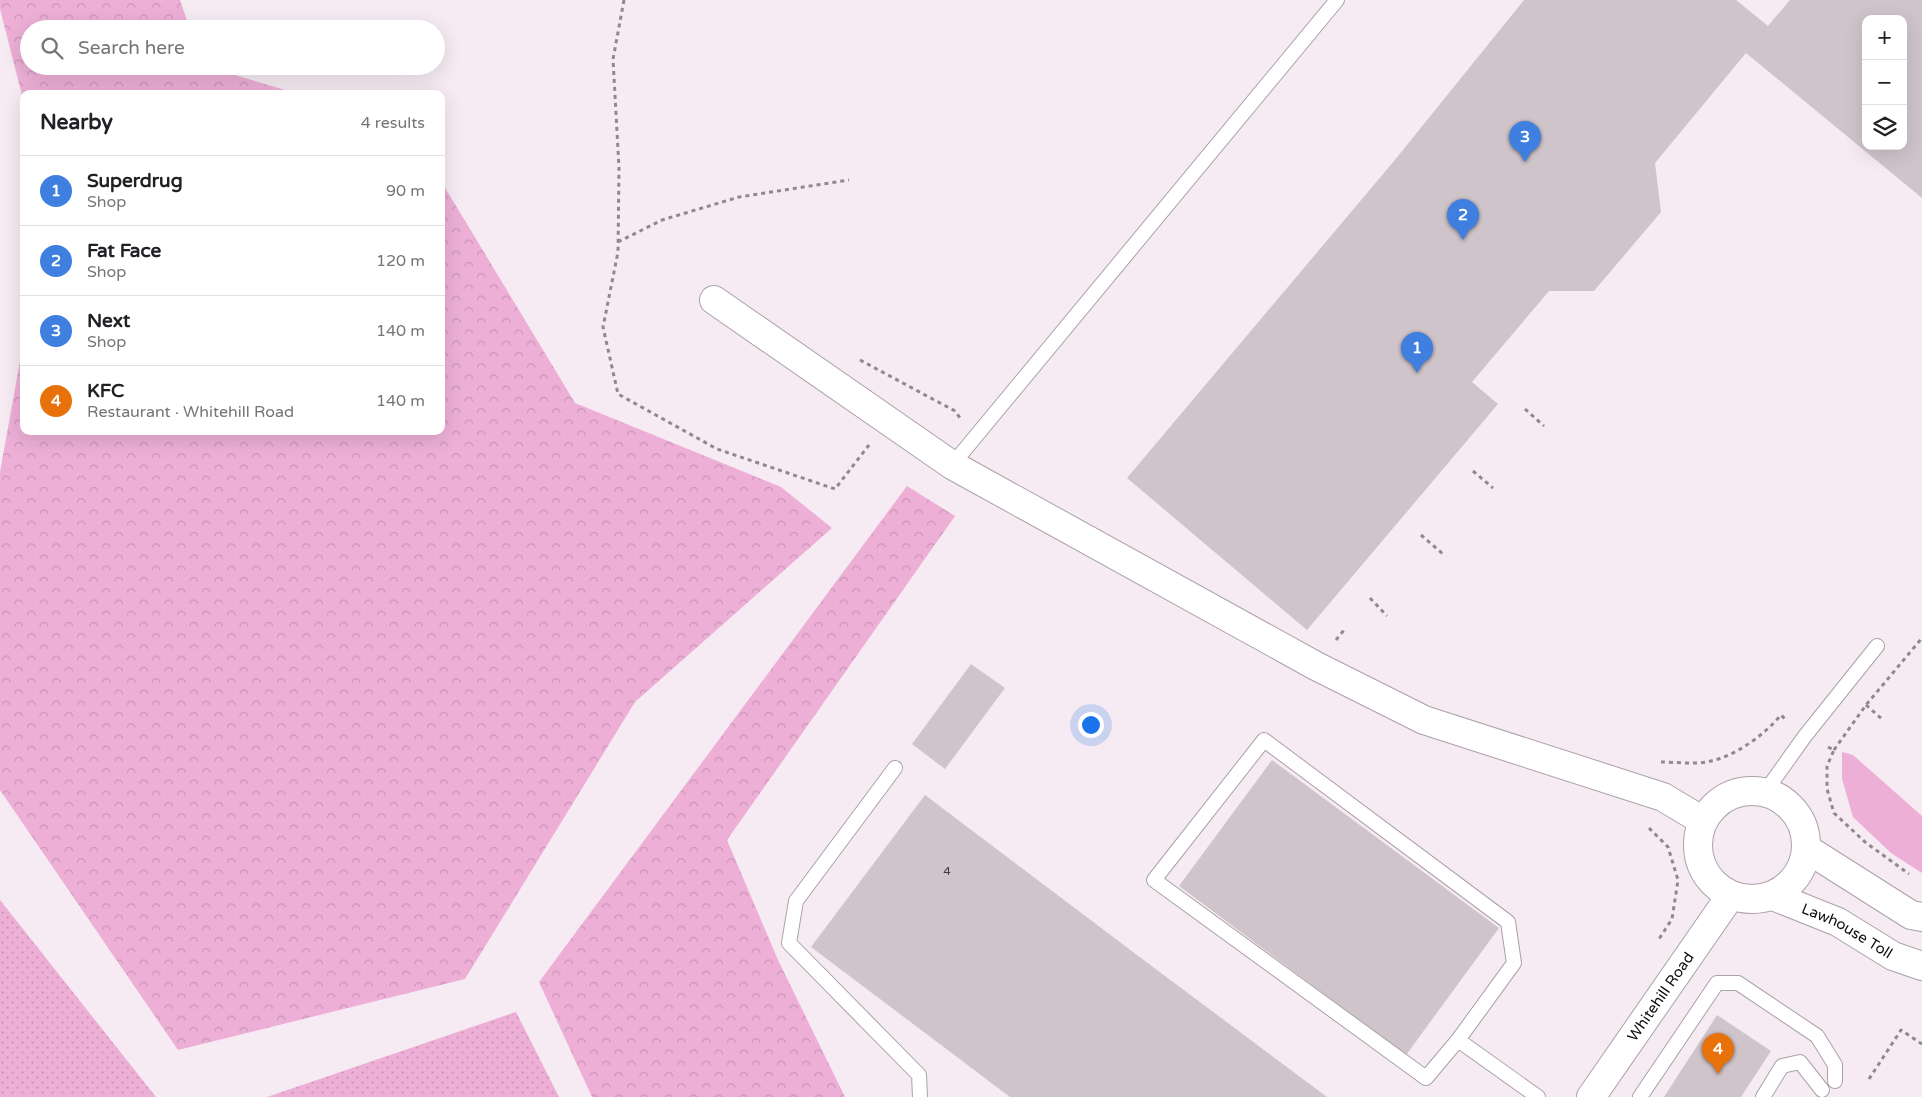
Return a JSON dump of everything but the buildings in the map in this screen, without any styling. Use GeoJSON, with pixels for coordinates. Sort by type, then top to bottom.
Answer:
{"type":"FeatureCollection","features":[{"type":"Feature","properties":{"kind":"street"},"geometry":{"type":"LineString","coordinates":[[714,300],[952,465],[1297,656],[1424,720],[1663,797],[1703,821],[1711,809],[1722,800],[1736,793],[1750,790],[1765,792],[1779,797],[1791,807],[1800,819],[1806,834],[1807,849],[1803,864],[1796,877],[1786,888],[1773,896]]}},
{"type":"Feature","properties":{"kind":"street","name":"Lawhouse Toll"},"geometry":{"type":"LineString","coordinates":[[1703,821],[1698,838],[1699,856],[1705,872],[1716,886],[1731,895],[1759,899],[1773,896],[1838,922],[1893,956],[1922,966]]}},
{"type":"Feature","properties":{"kind":"street"},"geometry":{"type":"LineString","coordinates":[[1807,849],[1910,915],[1922,917]]}},
{"type":"Feature","properties":{"kind":"street","name":"Whitehill Road"},"geometry":{"type":"LineString","coordinates":[[1591,1097],[1731,895]]}},
{"type":"Feature","properties":{"kind":"lane"},"geometry":{"type":"LineString","coordinates":[[952,465],[1337,0]]}},
{"type":"Feature","properties":{"kind":"lane"},"geometry":{"type":"LineString","coordinates":[[1765,792],[1805,736],[1877,646]]}},
{"type":"Feature","properties":{"kind":"lane"},"geometry":{"type":"LineString","coordinates":[[1264,740],[1508,922],[1514,962],[1458,1040],[1426,1078],[1154,880],[1264,740]]}},
{"type":"Feature","properties":{"kind":"lane"},"geometry":{"type":"LineString","coordinates":[[895,768],[796,901],[788,944],[919,1075],[920,1097]]}},
{"type":"Feature","properties":{"kind":"lane"},"geometry":{"type":"LineString","coordinates":[[1640,1097],[1717,983],[1738,983],[1817,1036],[1835,1065],[1835,1080]]}},
{"type":"Feature","properties":{"kind":"lane"},"geometry":{"type":"LineString","coordinates":[[1458,1040],[1538,1097]]}},
{"type":"Feature","properties":{"kind":"lane"},"geometry":{"type":"LineString","coordinates":[[1763,1097],[1782,1066],[1800,1062],[1822,1090]]}},
{"type":"Feature","properties":{"kind":"path"},"geometry":{"type":"LineString","coordinates":[[624,0],[613,59],[619,168],[618,242],[602,326],[618,394],[718,449],[835,489],[887,421]]}},
{"type":"Feature","properties":{"kind":"path"},"geometry":{"type":"LineString","coordinates":[[618,242],[662,220],[739,197],[849,180]]}},
{"type":"Feature","properties":{"kind":"path"},"geometry":{"type":"LineString","coordinates":[[851,355],[955,411],[974,438]]}},
{"type":"Feature","properties":{"kind":"path"},"geometry":{"type":"LineString","coordinates":[[1524,409],[1544,426]]}},
{"type":"Feature","properties":{"kind":"path"},"geometry":{"type":"LineString","coordinates":[[1473,471],[1493,488]]}},
{"type":"Feature","properties":{"kind":"path"},"geometry":{"type":"LineString","coordinates":[[1421,535],[1443,554]]}},
{"type":"Feature","properties":{"kind":"path"},"geometry":{"type":"LineString","coordinates":[[1370,598],[1388,616]]}},
{"type":"Feature","properties":{"kind":"path"},"geometry":{"type":"LineString","coordinates":[[1915,878],[1865,842],[1834,813],[1827,789],[1827,766],[1834,750],[1866,706],[1922,638]]}},
{"type":"Feature","properties":{"kind":"path"},"geometry":{"type":"LineString","coordinates":[[1866,706],[1884,720]]}},
{"type":"Feature","properties":{"kind":"path"},"geometry":{"type":"LineString","coordinates":[[1659,762],[1710,762],[1729,754],[1767,732],[1781,715],[1805,736],[1834,750]]}},
{"type":"Feature","properties":{"kind":"path"},"geometry":{"type":"LineString","coordinates":[[1647,826],[1668,847],[1678,880],[1672,919],[1656,943]]}},
{"type":"Feature","properties":{"kind":"path"},"geometry":{"type":"LineString","coordinates":[[1869,1079],[1902,1030],[1922,1044]]}},
{"type":"Feature","properties":{"kind":"green space"},"geometry":{"type":"Polygon","coordinates":[[[0,0],[180,0],[187,20],[20,20],[20,75],[235,75],[285,90],[21,90],[0,9],[0,0]]]}},
{"type":"Feature","properties":{"kind":"green space"},"geometry":{"type":"Polygon","coordinates":[[[445,188],[575,403],[781,487],[832,528],[635,702],[465,979],[178,1050],[0,790],[0,472],[20,361],[20,435],[445,435],[445,188]]]}},
{"type":"Feature","properties":{"kind":"green space"},"geometry":{"type":"Polygon","coordinates":[[[907,486],[955,516],[727,840],[778,960],[845,1097],[592,1097],[539,982],[907,486]]]}},
{"type":"Feature","properties":{"kind":"green space"},"geometry":{"type":"Polygon","coordinates":[[[1842,752],[1853,755],[1922,816],[1922,873],[1891,853],[1853,817],[1842,779],[1842,752]]]}},
{"type":"Feature","properties":{"kind":"green space"},"geometry":{"type":"Polygon","coordinates":[[[0,900],[156,1097],[0,1097],[0,900]]]}},
{"type":"Feature","properties":{"kind":"green space"},"geometry":{"type":"Polygon","coordinates":[[[516,1012],[559,1097],[267,1097],[516,1012]]]}},
{"type":"Feature","properties":{"kind":"place","name":"Next"},"geometry":{"type":"Point","coordinates":[1525,162]}},
{"type":"Feature","properties":{"kind":"place","name":"Fat Face"},"geometry":{"type":"Point","coordinates":[1463,240]}},
{"type":"Feature","properties":{"kind":"place","name":"Superdrug"},"geometry":{"type":"Point","coordinates":[1417,373]}},
{"type":"Feature","properties":{"kind":"place","name":"KFC"},"geometry":{"type":"Point","coordinates":[1718,1074]}}]}
